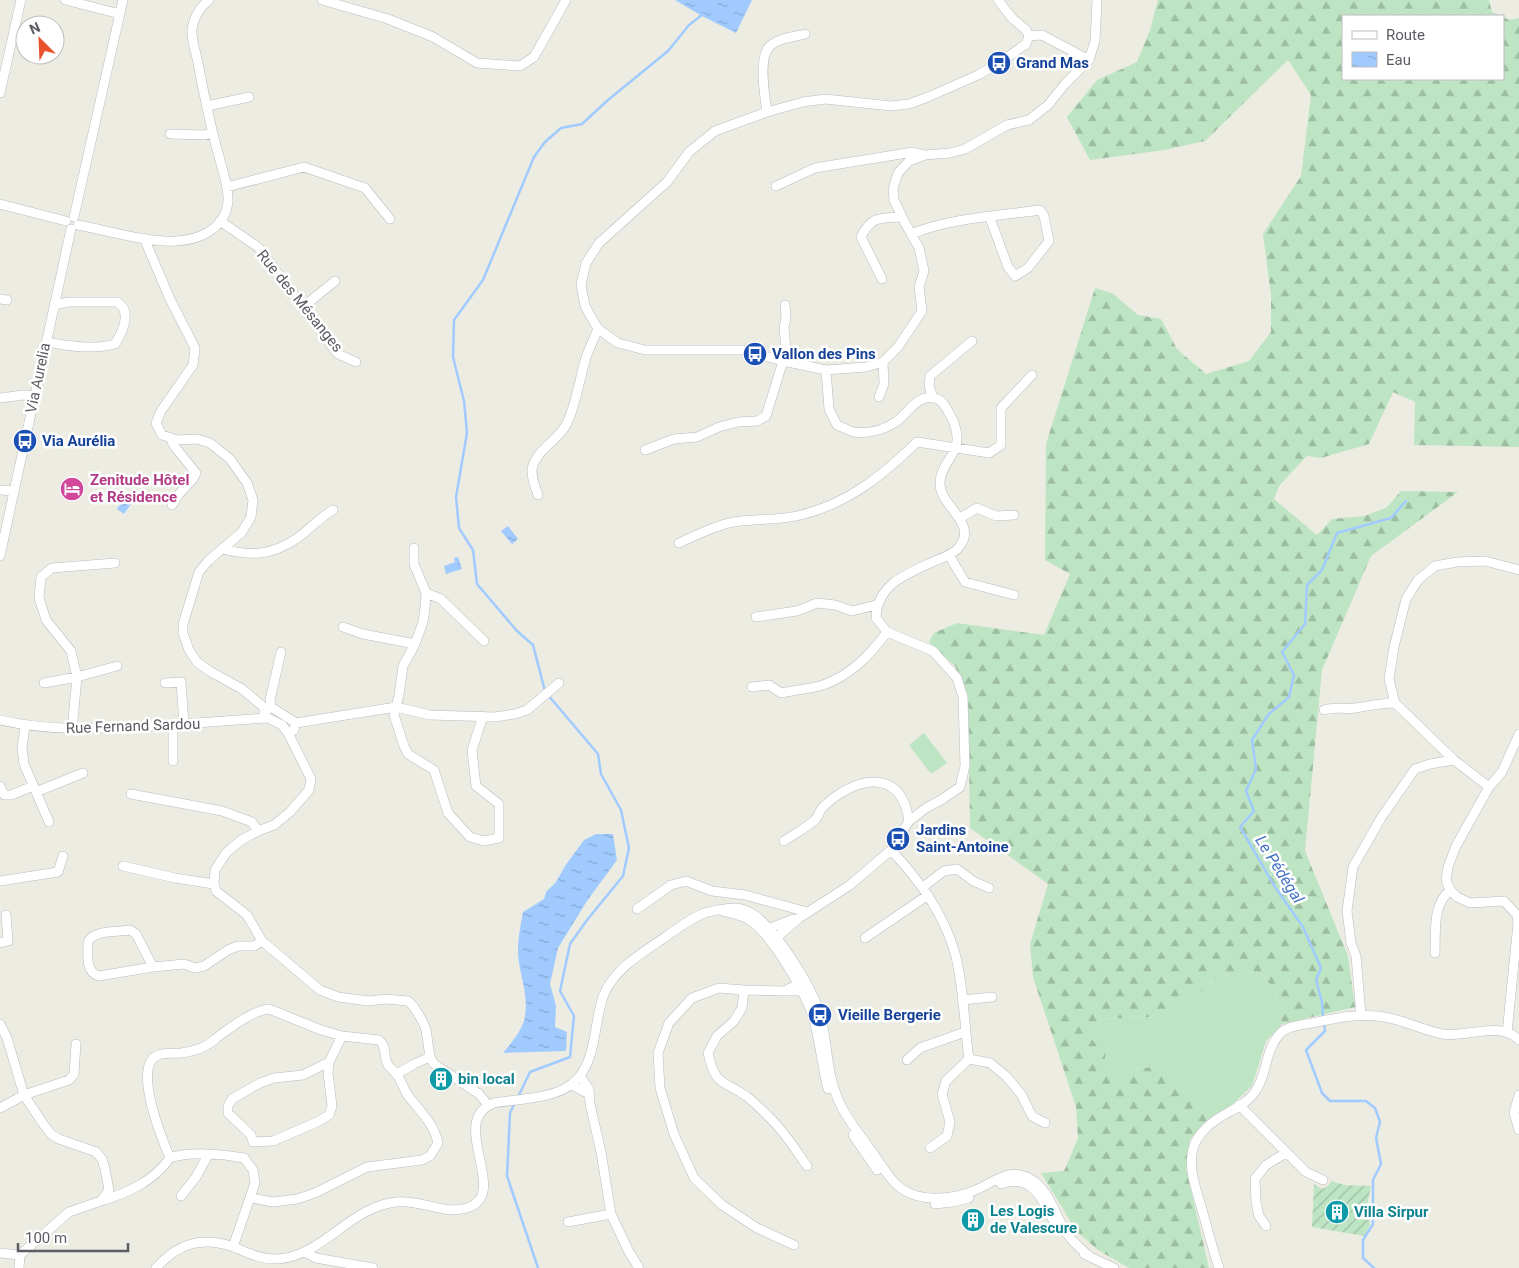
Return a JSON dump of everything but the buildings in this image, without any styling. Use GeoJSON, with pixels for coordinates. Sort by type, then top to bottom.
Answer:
{"type":"FeatureCollection","features":[{"type":"Feature","properties":{"kind":"street"},"geometry":{"type":"LineString","coordinates":[[0,93],[1,76],[21,0]]}},
{"type":"Feature","properties":{"kind":"street"},"geometry":{"type":"LineString","coordinates":[[64,0],[120,14]]}},
{"type":"Feature","properties":{"kind":"street","name":"Via Aurelia"},"geometry":{"type":"LineString","coordinates":[[0,556],[72,223],[123,0]]}},
{"type":"Feature","properties":{"kind":"street"},"geometry":{"type":"LineString","coordinates":[[0,204],[72,223],[144,238],[173,241],[197,238],[213,230],[226,211],[228,201],[227,187],[207,106],[192,29],[195,17],[209,0]]}},
{"type":"Feature","properties":{"kind":"street"},"geometry":{"type":"LineString","coordinates":[[322,0],[388,19],[433,37],[477,63],[520,66],[534,57],[566,0]]}},
{"type":"Feature","properties":{"kind":"street"},"geometry":{"type":"LineString","coordinates":[[998,0],[1012,18],[1026,30],[1029,36],[1026,44],[978,75],[928,98],[909,104],[891,106],[825,99],[803,102],[767,112],[715,131],[689,152],[667,182],[599,243],[586,263],[580,285],[585,306],[598,329],[618,343],[645,350],[742,350],[785,362],[826,370],[866,367],[882,362],[898,347],[922,311],[919,287],[924,271],[919,248],[894,200],[893,188],[898,173],[909,161],[965,148],[1007,125],[1029,120],[1048,105],[1065,84],[1090,60],[1095,41],[1097,0]]}},
{"type":"Feature","properties":{"kind":"street"},"geometry":{"type":"LineString","coordinates":[[767,112],[764,93],[763,59],[768,47],[779,40],[805,34]]}},
{"type":"Feature","properties":{"kind":"street"},"geometry":{"type":"LineString","coordinates":[[1029,36],[1042,35],[1090,60]]}},
{"type":"Feature","properties":{"kind":"street"},"geometry":{"type":"LineString","coordinates":[[207,106],[249,97]]}},
{"type":"Feature","properties":{"kind":"street"},"geometry":{"type":"LineString","coordinates":[[170,134],[204,135],[213,133]]}},
{"type":"Feature","properties":{"kind":"street"},"geometry":{"type":"LineString","coordinates":[[776,186],[815,168],[913,152],[925,156]]}},
{"type":"Feature","properties":{"kind":"street"},"geometry":{"type":"LineString","coordinates":[[227,187],[304,167],[365,188],[390,219]]}},
{"type":"Feature","properties":{"kind":"street"},"geometry":{"type":"LineString","coordinates":[[911,234],[930,226],[1040,210],[1044,216],[1049,241],[1028,268],[1015,276],[1008,267],[990,218]]}},
{"type":"Feature","properties":{"kind":"street"},"geometry":{"type":"LineString","coordinates":[[882,278],[861,237],[866,225],[880,218],[902,217]]}},
{"type":"Feature","properties":{"kind":"street","name":"Rue des Mésanges"},"geometry":{"type":"LineString","coordinates":[[220,221],[258,247],[338,354],[356,362]]}},
{"type":"Feature","properties":{"kind":"street"},"geometry":{"type":"LineString","coordinates":[[144,238],[170,299],[195,348],[193,365],[161,411],[156,423],[162,435],[170,438],[210,443],[230,460],[247,483],[253,500],[251,517],[242,532],[208,561],[199,572],[183,624],[185,641],[192,656],[204,668],[242,689],[268,711],[274,720],[282,725],[288,733],[311,779],[309,790],[290,812],[274,825],[240,841],[226,853],[215,870],[214,884],[216,891],[247,914],[262,941],[320,990],[338,997],[408,1001],[423,1022],[430,1057],[434,1064],[462,1081],[491,1104]]}},
{"type":"Feature","properties":{"kind":"street"},"geometry":{"type":"LineString","coordinates":[[303,307],[335,281]]}},
{"type":"Feature","properties":{"kind":"street"},"geometry":{"type":"LineString","coordinates":[[46,342],[102,347],[115,344],[123,331],[124,310],[122,305],[117,302],[68,302],[54,305]]}},
{"type":"Feature","properties":{"kind":"street"},"geometry":{"type":"LineString","coordinates":[[645,450],[674,439],[697,437],[719,427],[738,422],[757,421],[766,416],[785,362],[785,305]]}},
{"type":"Feature","properties":{"kind":"street"},"geometry":{"type":"LineString","coordinates":[[538,495],[532,474],[534,465],[540,454],[559,436],[566,425],[574,406],[586,358],[598,329]]}},
{"type":"Feature","properties":{"kind":"street"},"geometry":{"type":"LineString","coordinates":[[933,397],[929,386],[930,376],[972,341]]}},
{"type":"Feature","properties":{"kind":"street"},"geometry":{"type":"LineString","coordinates":[[879,397],[884,384],[882,362]]}},
{"type":"Feature","properties":{"kind":"street"},"geometry":{"type":"LineString","coordinates":[[770,936],[850,885],[891,850],[909,822],[926,808],[960,787],[965,766],[963,697],[957,678],[933,651],[887,632],[876,618],[876,605],[893,582],[949,555],[963,541],[964,529],[960,518],[945,500],[940,482],[946,464],[956,447],[955,422],[943,402],[933,397],[920,399],[896,423],[878,431],[854,432],[837,425],[829,409],[826,370]]}},
{"type":"Feature","properties":{"kind":"street"},"geometry":{"type":"LineString","coordinates":[[678,542],[738,521],[768,520],[802,515],[830,505],[860,491],[894,464],[917,442],[989,453],[1001,445],[1001,408],[1032,375]]}},
{"type":"Feature","properties":{"kind":"street"},"geometry":{"type":"LineString","coordinates":[[0,398],[23,395],[34,396]]}},
{"type":"Feature","properties":{"kind":"street"},"geometry":{"type":"LineString","coordinates":[[170,438],[196,473],[172,506]]}},
{"type":"Feature","properties":{"kind":"street"},"geometry":{"type":"LineString","coordinates":[[0,490],[14,491]]}},
{"type":"Feature","properties":{"kind":"street"},"geometry":{"type":"LineString","coordinates":[[960,518],[977,508],[996,516],[1014,515]]}},
{"type":"Feature","properties":{"kind":"street"},"geometry":{"type":"LineString","coordinates":[[222,549],[257,554],[274,550],[296,538],[333,510]]}},
{"type":"Feature","properties":{"kind":"street"},"geometry":{"type":"LineString","coordinates":[[414,548],[414,564],[426,593],[423,622],[404,666],[394,715],[408,754],[434,770],[448,813],[470,837],[484,841],[499,838],[500,815],[499,804],[476,786],[472,750],[483,716]]}},
{"type":"Feature","properties":{"kind":"street"},"geometry":{"type":"LineString","coordinates":[[949,555],[964,582],[1014,595]]}},
{"type":"Feature","properties":{"kind":"street"},"geometry":{"type":"LineString","coordinates":[[1489,787],[1454,760],[1395,703],[1389,679],[1394,647],[1406,600],[1418,580],[1435,566],[1457,562],[1485,561],[1519,570]]}},
{"type":"Feature","properties":{"kind":"street"},"geometry":{"type":"LineString","coordinates":[[72,730],[77,677],[71,651],[46,620],[39,598],[41,577],[52,568],[115,563]]}},
{"type":"Feature","properties":{"kind":"street"},"geometry":{"type":"LineString","coordinates":[[426,593],[441,599],[484,641]]}},
{"type":"Feature","properties":{"kind":"street"},"geometry":{"type":"LineString","coordinates":[[756,617],[797,611],[817,603],[835,605],[852,611],[876,605]]}},
{"type":"Feature","properties":{"kind":"street"},"geometry":{"type":"LineString","coordinates":[[344,627],[363,634],[415,644]]}},
{"type":"Feature","properties":{"kind":"street"},"geometry":{"type":"LineString","coordinates":[[752,688],[769,685],[781,693],[822,685],[852,670],[874,650],[887,632]]}},
{"type":"Feature","properties":{"kind":"street"},"geometry":{"type":"LineString","coordinates":[[268,711],[281,652]]}},
{"type":"Feature","properties":{"kind":"street"},"geometry":{"type":"LineString","coordinates":[[44,683],[77,677],[117,666]]}},
{"type":"Feature","properties":{"kind":"street"},"geometry":{"type":"LineString","coordinates":[[165,683],[181,682],[184,724]]}},
{"type":"Feature","properties":{"kind":"street"},"geometry":{"type":"LineString","coordinates":[[268,711],[296,723],[396,707],[430,715],[483,716],[515,714],[527,710],[558,683]]}},
{"type":"Feature","properties":{"kind":"street"},"geometry":{"type":"LineString","coordinates":[[1324,710],[1331,707],[1354,709],[1377,703],[1395,703]]}},
{"type":"Feature","properties":{"kind":"street","name":"Rue Fernand Sardou"},"geometry":{"type":"LineString","coordinates":[[0,720],[25,726],[72,730],[174,725],[268,711]]}},
{"type":"Feature","properties":{"kind":"street"},"geometry":{"type":"LineString","coordinates":[[288,733],[294,730],[296,723]]}},
{"type":"Feature","properties":{"kind":"street"},"geometry":{"type":"LineString","coordinates":[[173,761],[174,725]]}},
{"type":"Feature","properties":{"kind":"street"},"geometry":{"type":"LineString","coordinates":[[25,726],[22,748],[24,764],[49,822]]}},
{"type":"Feature","properties":{"kind":"street"},"geometry":{"type":"LineString","coordinates":[[1507,1033],[1518,915],[1504,901],[1470,904],[1457,897],[1450,890],[1446,880],[1450,860],[1456,846],[1489,787],[1502,772],[1519,734]]}},
{"type":"Feature","properties":{"kind":"street"},"geometry":{"type":"LineString","coordinates":[[1361,1015],[1356,956],[1351,943],[1347,911],[1353,867],[1381,818],[1415,769],[1454,760]]}},
{"type":"Feature","properties":{"kind":"street"},"geometry":{"type":"LineString","coordinates":[[0,786],[4,794],[11,795],[83,773]]}},
{"type":"Feature","properties":{"kind":"street"},"geometry":{"type":"LineString","coordinates":[[784,841],[816,819],[822,806],[851,787],[872,781],[884,783],[898,791],[908,810],[909,822]]}},
{"type":"Feature","properties":{"kind":"street"},"geometry":{"type":"LineString","coordinates":[[131,794],[222,811],[252,822],[258,831]]}},
{"type":"Feature","properties":{"kind":"street"},"geometry":{"type":"LineString","coordinates":[[891,850],[923,887],[945,926],[955,954],[969,1059]]}},
{"type":"Feature","properties":{"kind":"street"},"geometry":{"type":"LineString","coordinates":[[0,881],[58,872],[63,856]]}},
{"type":"Feature","properties":{"kind":"street"},"geometry":{"type":"LineString","coordinates":[[123,866],[175,878],[214,884]]}},
{"type":"Feature","properties":{"kind":"street"},"geometry":{"type":"LineString","coordinates":[[923,887],[944,871],[957,869],[973,881],[989,888]]}},
{"type":"Feature","properties":{"kind":"street"},"geometry":{"type":"LineString","coordinates":[[637,909],[671,885],[686,881],[712,891],[745,895],[807,912]]}},
{"type":"Feature","properties":{"kind":"street"},"geometry":{"type":"LineString","coordinates":[[1434,953],[1437,909],[1440,900],[1450,890]]}},
{"type":"Feature","properties":{"kind":"street"},"geometry":{"type":"LineString","coordinates":[[865,938],[928,895]]}},
{"type":"Feature","properties":{"kind":"street"},"geometry":{"type":"LineString","coordinates":[[156,1268],[175,1251],[187,1244],[202,1241],[233,1247],[255,1256],[277,1259],[291,1257],[304,1252],[352,1219],[382,1204],[409,1202],[450,1210],[467,1208],[475,1203],[483,1190],[484,1183],[475,1129],[482,1110],[491,1104],[550,1094],[572,1085],[589,1061],[603,999],[614,977],[641,954],[684,924],[701,914],[717,910],[748,920],[770,936],[818,1009],[838,1100],[894,1183],[916,1196],[942,1198],[970,1192],[1005,1176],[1017,1174],[1028,1177],[1039,1185],[1049,1198],[1067,1234],[1088,1255]]}},
{"type":"Feature","properties":{"kind":"street"},"geometry":{"type":"LineString","coordinates":[[0,943],[8,941],[6,915]]}},
{"type":"Feature","properties":{"kind":"street"},"geometry":{"type":"LineString","coordinates":[[153,967],[136,934],[130,930],[96,934],[89,939],[89,970],[92,974],[99,976],[184,964],[195,968],[204,966],[228,950],[238,946],[254,946],[262,941]]}},
{"type":"Feature","properties":{"kind":"street"},"geometry":{"type":"LineString","coordinates":[[794,1245],[757,1228],[722,1205],[694,1178],[674,1134],[660,1088],[658,1052],[669,1023],[692,998],[719,988],[785,990],[802,985]]}},
{"type":"Feature","properties":{"kind":"street"},"geometry":{"type":"LineString","coordinates":[[802,985],[812,1016],[824,1073],[834,1106],[863,1151],[896,1192],[917,1202],[941,1204],[972,1197],[1007,1181],[1026,1183],[1043,1200],[1061,1235],[1070,1246],[1078,1252],[1114,1268]]}},
{"type":"Feature","properties":{"kind":"street"},"geometry":{"type":"LineString","coordinates":[[744,990],[742,1008],[734,1021],[717,1036],[708,1053],[712,1070],[723,1084],[746,1096],[770,1118],[788,1138],[807,1166]]}},
{"type":"Feature","properties":{"kind":"street"},"geometry":{"type":"LineString","coordinates":[[962,1000],[992,997]]}},
{"type":"Feature","properties":{"kind":"street"},"geometry":{"type":"LineString","coordinates":[[170,1158],[157,1125],[150,1098],[147,1067],[153,1058],[160,1054],[181,1053],[208,1045],[248,1017],[261,1010],[269,1009],[321,1030],[342,1036],[379,1040],[385,1048],[387,1063],[392,1071],[397,1074],[408,1096],[432,1125],[436,1134],[438,1143],[430,1156],[422,1160],[367,1167],[315,1193],[297,1199],[273,1202],[251,1198]]}},
{"type":"Feature","properties":{"kind":"street"},"geometry":{"type":"LineString","coordinates":[[1219,1268],[1195,1185],[1192,1154],[1197,1140],[1207,1127],[1239,1106],[1255,1091],[1261,1080],[1270,1048],[1284,1030],[1342,1017],[1361,1015],[1384,1017],[1443,1034],[1496,1031],[1515,1036],[1519,1040]]}},
{"type":"Feature","properties":{"kind":"street"},"geometry":{"type":"LineString","coordinates":[[0,1024],[24,1095],[52,1135],[68,1143],[96,1152],[102,1159],[109,1190],[117,1197]]}},
{"type":"Feature","properties":{"kind":"street"},"geometry":{"type":"LineString","coordinates":[[907,1060],[920,1048],[965,1032]]}},
{"type":"Feature","properties":{"kind":"street"},"geometry":{"type":"LineString","coordinates":[[253,1142],[273,1141],[309,1126],[328,1115],[332,1106],[328,1073],[330,1062],[342,1036]]}},
{"type":"Feature","properties":{"kind":"street"},"geometry":{"type":"LineString","coordinates":[[0,1108],[24,1095],[69,1080],[74,1074],[76,1044]]}},
{"type":"Feature","properties":{"kind":"street"},"geometry":{"type":"LineString","coordinates":[[397,1074],[430,1057]]}},
{"type":"Feature","properties":{"kind":"street"},"geometry":{"type":"LineString","coordinates":[[969,1059],[990,1063],[1006,1076],[1021,1094],[1032,1116],[1045,1123]]}},
{"type":"Feature","properties":{"kind":"street"},"geometry":{"type":"LineString","coordinates":[[930,1148],[947,1136],[950,1122],[942,1094],[946,1081],[969,1059]]}},
{"type":"Feature","properties":{"kind":"street"},"geometry":{"type":"LineString","coordinates":[[244,1158],[253,1142],[251,1135],[228,1113],[228,1106],[232,1099],[260,1083],[274,1078],[303,1075],[330,1062]]}},
{"type":"Feature","properties":{"kind":"street"},"geometry":{"type":"LineString","coordinates":[[580,1076],[589,1089],[611,1214],[629,1252],[639,1268]]}},
{"type":"Feature","properties":{"kind":"street"},"geometry":{"type":"LineString","coordinates":[[572,1085],[589,1094]]}},
{"type":"Feature","properties":{"kind":"street"},"geometry":{"type":"LineString","coordinates":[[1519,1096],[1514,1113],[1519,1130]]}},
{"type":"Feature","properties":{"kind":"street"},"geometry":{"type":"LineString","coordinates":[[1239,1106],[1306,1172],[1323,1180]]}},
{"type":"Feature","properties":{"kind":"street"},"geometry":{"type":"LineString","coordinates":[[1266,1226],[1259,1216],[1255,1179],[1266,1165],[1286,1153]]}},
{"type":"Feature","properties":{"kind":"street"},"geometry":{"type":"LineString","coordinates":[[0,1253],[20,1255],[69,1212],[127,1193],[163,1168],[170,1158],[182,1154],[244,1158]]}},
{"type":"Feature","properties":{"kind":"street"},"geometry":{"type":"LineString","coordinates":[[180,1196],[196,1177],[208,1155]]}},
{"type":"Feature","properties":{"kind":"street"},"geometry":{"type":"LineString","coordinates":[[233,1247],[255,1183],[252,1170],[244,1158]]}},
{"type":"Feature","properties":{"kind":"street"},"geometry":{"type":"LineString","coordinates":[[101,1202],[109,1190]]}},
{"type":"Feature","properties":{"kind":"street"},"geometry":{"type":"LineString","coordinates":[[568,1222],[611,1214]]}},
{"type":"Feature","properties":{"kind":"street"},"geometry":{"type":"LineString","coordinates":[[1209,1235],[1215,1268]]}},
{"type":"Feature","properties":{"kind":"street"},"geometry":{"type":"LineString","coordinates":[[304,1252],[316,1258],[373,1268]]}},
{"type":"Feature","properties":{"kind":"street"},"geometry":{"type":"LineString","coordinates":[[20,1255],[20,1268]]}},
{"type":"Feature","properties":{"kind":"green space"},"geometry":{"type":"Polygon","coordinates":[[[1158,0],[1489,0],[1492,12],[1499,15],[1342,15],[1342,80],[1504,80],[1504,18],[1509,20],[1519,18],[1519,447],[1414,445],[1415,402],[1393,392],[1369,444],[1321,458],[1307,456],[1279,486],[1274,499],[1317,535],[1332,519],[1364,516],[1386,508],[1401,491],[1458,492],[1371,556],[1322,670],[1305,851],[1348,956],[1355,1007],[1282,1024],[1274,989],[1259,972],[1219,975],[1192,1000],[1149,1017],[1101,1019],[1090,1038],[1106,1051],[1102,1076],[1161,1065],[1208,1119],[1190,1139],[1186,1168],[1209,1268],[1129,1268],[1098,1250],[1077,1232],[1041,1173],[1064,1171],[1078,1138],[1076,1107],[1033,977],[1030,944],[1048,884],[970,828],[968,695],[955,666],[929,642],[934,633],[957,623],[1044,635],[1070,574],[1045,560],[1046,444],[1095,288],[1112,293],[1138,315],[1161,319],[1177,349],[1206,374],[1249,361],[1271,332],[1271,296],[1263,234],[1301,176],[1311,95],[1288,60],[1205,141],[1165,150],[1090,160],[1067,117],[1097,80],[1137,62],[1150,30],[1158,0]]]}},
{"type":"Feature","properties":{"kind":"green space"},"geometry":{"type":"Polygon","coordinates":[[[924,733],[947,763],[931,774],[909,745],[924,733]]]}},
{"type":"Feature","properties":{"kind":"green space"},"geometry":{"type":"Polygon","coordinates":[[[1259,972],[1274,989],[1282,1024],[1266,1041],[1252,1086],[1233,1104],[1208,1119],[1161,1065],[1102,1076],[1090,1038],[1101,1019],[1149,1017],[1192,1000],[1219,975],[1259,972]]]}},
{"type":"Feature","properties":{"kind":"green space"},"geometry":{"type":"Polygon","coordinates":[[[1332,1181],[1344,1185],[1371,1186],[1367,1206],[1370,1225],[1364,1236],[1312,1227],[1314,1184],[1322,1189],[1327,1187],[1332,1181]]]}},
{"type":"Feature","properties":{"kind":"water"},"geometry":{"type":"Polygon","coordinates":[[[675,0],[752,0],[736,33],[675,0]]]}},
{"type":"Feature","properties":{"kind":"water"},"geometry":{"type":"Polygon","coordinates":[[[127,495],[134,500],[124,514],[117,509],[127,495]]]}},
{"type":"Feature","properties":{"kind":"water"},"geometry":{"type":"Polygon","coordinates":[[[508,526],[518,539],[512,544],[501,531],[508,526]]]}},
{"type":"Feature","properties":{"kind":"water"},"geometry":{"type":"Polygon","coordinates":[[[458,557],[462,569],[446,574],[444,566],[455,562],[454,558],[458,557]]]}},
{"type":"Feature","properties":{"kind":"water"},"geometry":{"type":"Polygon","coordinates":[[[596,834],[613,834],[617,860],[587,901],[558,948],[550,984],[556,1006],[555,1027],[567,1032],[566,1051],[503,1053],[519,1031],[524,1021],[526,1009],[518,950],[523,912],[544,899],[546,892],[556,882],[584,840],[596,834]]]}},
{"type":"Feature","properties":{"kind":"waterway"},"geometry":{"type":"LineString","coordinates":[[545,691],[533,645],[517,631],[477,584],[473,550],[459,528],[456,497],[467,433],[464,401],[453,357],[454,320],[483,280],[534,157],[545,142],[561,128],[582,124],[668,51],[689,25],[703,14]]}},
{"type":"Feature","properties":{"kind":"waterway","name":"Le Pédégal"},"geometry":{"type":"LineString","coordinates":[[1323,1017],[1322,1002],[1316,980],[1321,968],[1303,927],[1275,887],[1240,827],[1254,811],[1246,791],[1256,769],[1252,740],[1268,715],[1289,697],[1294,675],[1282,652],[1305,624],[1307,585],[1322,570],[1337,533],[1391,518],[1406,501]]}},
{"type":"Feature","properties":{"kind":"waterway"},"geometry":{"type":"LineString","coordinates":[[518,1097],[530,1072],[570,1057],[574,1016],[560,991],[570,944],[623,876],[629,848],[621,810],[601,774],[598,754],[548,695]]}},
{"type":"Feature","properties":{"kind":"waterway","name":"Le Pédégal"},"geometry":{"type":"LineString","coordinates":[[1324,1023],[1325,1031],[1306,1050],[1322,1093],[1330,1101],[1366,1101],[1375,1108],[1380,1122],[1376,1138],[1381,1164],[1373,1180],[1373,1224],[1363,1240],[1363,1258],[1374,1268]]}},
{"type":"Feature","properties":{"kind":"waterway"},"geometry":{"type":"LineString","coordinates":[[515,1102],[510,1113],[507,1176],[538,1268]]}},
{"type":"Feature","properties":{"kind":"place","name":"Grand Mas"},"geometry":{"type":"Point","coordinates":[999,63]}},
{"type":"Feature","properties":{"kind":"place","name":"Vallon des Pins"},"geometry":{"type":"Point","coordinates":[755,354]}},
{"type":"Feature","properties":{"kind":"place","name":"Via Aurélia"},"geometry":{"type":"Point","coordinates":[25,441]}},
{"type":"Feature","properties":{"kind":"place","name":"Zenitude Hôtel et Résidence"},"geometry":{"type":"Point","coordinates":[72,489]}},
{"type":"Feature","properties":{"kind":"place","name":"Jardins Saint-Antoine"},"geometry":{"type":"Point","coordinates":[898,839]}},
{"type":"Feature","properties":{"kind":"place","name":"Vieille Bergerie"},"geometry":{"type":"Point","coordinates":[820,1015]}},
{"type":"Feature","properties":{"kind":"place","name":"bin local"},"geometry":{"type":"Point","coordinates":[441,1079]}},
{"type":"Feature","properties":{"kind":"place","name":"Villa Sirpur"},"geometry":{"type":"Point","coordinates":[1337,1212]}},
{"type":"Feature","properties":{"kind":"place","name":"Les Logis de Valescure"},"geometry":{"type":"Point","coordinates":[973,1220]}}]}
